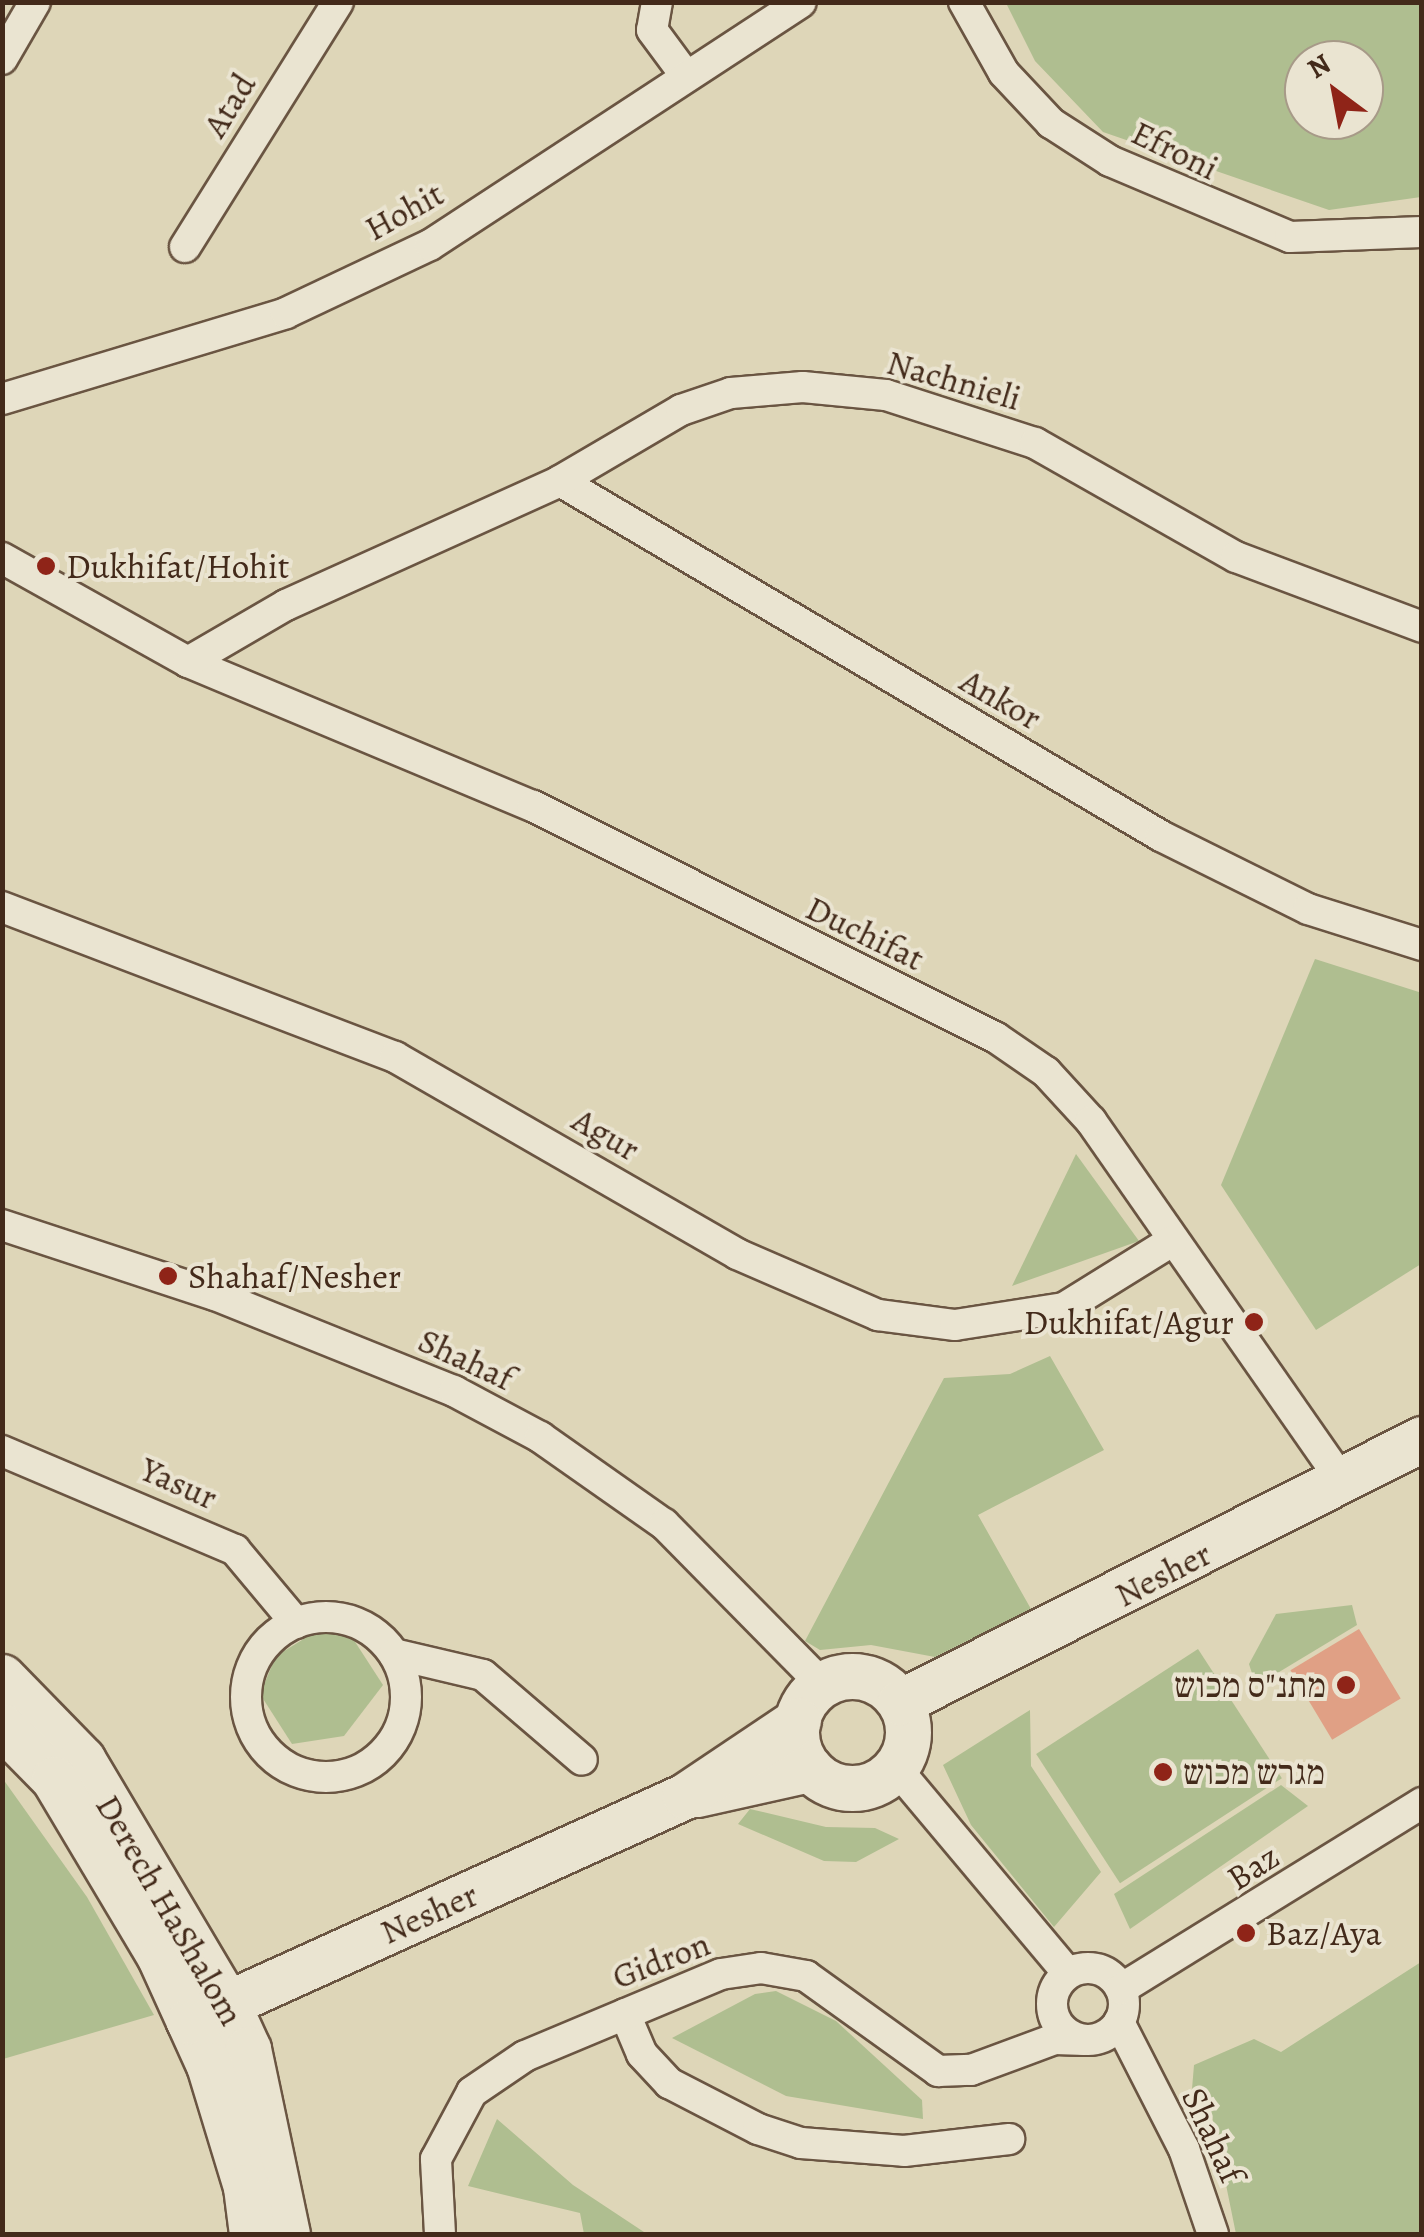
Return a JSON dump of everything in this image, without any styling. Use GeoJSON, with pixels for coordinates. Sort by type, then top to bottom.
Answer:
{"type":"FeatureCollection","features":[{"type":"Feature","properties":{"kind":"street"},"geometry":{"type":"LineString","coordinates":[[2,60],[36,2]]}},
{"type":"Feature","properties":{"kind":"street","name":"Atad"},"geometry":{"type":"LineString","coordinates":[[185,247],[338,2]]}},
{"type":"Feature","properties":{"kind":"street"},"geometry":{"type":"LineString","coordinates":[[657,2],[652,30],[686,76]]}},
{"type":"Feature","properties":{"kind":"street","name":"Hohit"},"geometry":{"type":"LineString","coordinates":[[2,399],[286,313],[430,245],[802,2]]}},
{"type":"Feature","properties":{"kind":"street","name":"Efroni"},"geometry":{"type":"LineString","coordinates":[[964,2],[1004,73],[1050,124],[1110,161],[1290,238],[1422,232]]}},
{"type":"Feature","properties":{"kind":"street","name":"Nachnieli"},"geometry":{"type":"LineString","coordinates":[[188,662],[286,604],[560,480],[680,410],[731,392],[804,387],[886,395],[1034,444],[1236,557],[1422,627]]}},
{"type":"Feature","properties":{"kind":"street","name":"Ankor"},"geometry":{"type":"LineString","coordinates":[[560,480],[1161,836],[1308,909],[1422,945]]}},
{"type":"Feature","properties":{"kind":"street","name":"Duchifat"},"geometry":{"type":"LineString","coordinates":[[2,558],[188,662],[533,806],[994,1037],[1046,1072],[1091,1121],[1341,1480]]}},
{"type":"Feature","properties":{"kind":"street","name":"Agur"},"geometry":{"type":"LineString","coordinates":[[2,907],[395,1057],[737,1254],[878,1314],[955,1325],[1064,1308],[1172,1241]]}},
{"type":"Feature","properties":{"kind":"street","name":"Shahaf"},"geometry":{"type":"LineString","coordinates":[[2,1226],[215,1295],[454,1390],[540,1437],[664,1524],[811,1702]]}},
{"type":"Feature","properties":{"kind":"street","name":"Nesher"},"geometry":{"type":"LineString","coordinates":[[900,1702],[1422,1439]]}},
{"type":"Feature","properties":{"kind":"street","name":"Yasur"},"geometry":{"type":"LineString","coordinates":[[2,1451],[235,1550],[296,1623]]}},
{"type":"Feature","properties":{"kind":"street"},"geometry":{"type":"LineString","coordinates":[[394,1654],[406,1688],[390,1747],[368,1766],[307,1776],[276,1761],[257,1740],[246,1708],[262,1648],[296,1623],[354,1622],[394,1654],[483,1675],[582,1760]]}},
{"type":"Feature","properties":{"kind":"street","name":"Derech HaShalom"},"geometry":{"type":"LineString","coordinates":[[2,1677],[82,1759],[208,2012],[246,2187],[252,2234]]}},
{"type":"Feature","properties":{"kind":"street"},"geometry":{"type":"LineString","coordinates":[[865,1678],[900,1702],[908,1736],[895,1768],[874,1783],[848,1788],[810,1769],[798,1745],[811,1702],[865,1678]]}},
{"type":"Feature","properties":{"kind":"street","name":"Nesher"},"geometry":{"type":"LineString","coordinates":[[685,1796],[811,1702]]}},
{"type":"Feature","properties":{"kind":"street","name":"Derech HaShalom"},"geometry":{"type":"LineString","coordinates":[[2,1726],[54,1779],[208,2012],[253,2067],[287,2234]]}},
{"type":"Feature","properties":{"kind":"street"},"geometry":{"type":"LineString","coordinates":[[895,1768],[1068,1973]]}},
{"type":"Feature","properties":{"kind":"street","name":"Nesher"},"geometry":{"type":"LineString","coordinates":[[208,2012],[685,1796],[810,1769]]}},
{"type":"Feature","properties":{"kind":"street","name":"Baz"},"geometry":{"type":"LineString","coordinates":[[1121,1989],[1422,1803]]}},
{"type":"Feature","properties":{"kind":"street","name":"Gidron"},"geometry":{"type":"LineString","coordinates":[[440,2234],[436,2159],[460,2107],[506,2066],[722,1974],[776,1968],[840,1994],[938,2070],[971,2070],[1055,2039],[1088,2040]]}},
{"type":"Feature","properties":{"kind":"street"},"geometry":{"type":"LineString","coordinates":[[1012,2053],[1068,1973],[1096,1968],[1121,1989],[1119,2022],[1088,2040],[1057,2024],[1051,1998]]}},
{"type":"Feature","properties":{"kind":"street"},"geometry":{"type":"LineString","coordinates":[[625,2014],[642,2054],[670,2083],[758,2129],[801,2142],[904,2151],[1009,2139]]}},
{"type":"Feature","properties":{"kind":"street","name":"Shahaf"},"geometry":{"type":"LineString","coordinates":[[1119,2022],[1138,2071],[1184,2150],[1214,2234]]}},
{"type":"Feature","properties":{"kind":"street","name":"Shahaf"},"geometry":{"type":"LineString","coordinates":[[1088,2040],[1138,2071]]}},
{"type":"Feature","properties":{"kind":"green space"},"geometry":{"type":"Polygon","coordinates":[[[1006,3],[1421,3],[1421,197],[1329,210],[1103,132],[1035,61],[1006,3]]]}},
{"type":"Feature","properties":{"kind":"green space"},"geometry":{"type":"Polygon","coordinates":[[[1315,959],[1422,993],[1421,1264],[1316,1330],[1221,1185],[1315,959]]]}},
{"type":"Feature","properties":{"kind":"green space"},"geometry":{"type":"Polygon","coordinates":[[[1076,1154],[1139,1241],[1012,1286],[1076,1154]]]}},
{"type":"Feature","properties":{"kind":"green space"},"geometry":{"type":"Polygon","coordinates":[[[1050,1356],[1104,1450],[978,1515],[1031,1609],[935,1657],[871,1645],[820,1650],[805,1641],[944,1378],[1010,1374],[1050,1356]]]}},
{"type":"Feature","properties":{"kind":"green space"},"geometry":{"type":"Polygon","coordinates":[[[1352,1605],[1357,1625],[1256,1686],[1249,1664],[1276,1614],[1352,1605]]]}},
{"type":"Feature","properties":{"kind":"green space"},"geometry":{"type":"Polygon","coordinates":[[[348,1631],[383,1685],[344,1736],[292,1744],[260,1694],[276,1656],[315,1632],[348,1631]]]}},
{"type":"Feature","properties":{"kind":"green space","name":"מגרש מכוש"},"geometry":{"type":"Polygon","coordinates":[[[1198,1649],[1282,1778],[1120,1883],[1036,1754],[1198,1649]]]}},
{"type":"Feature","properties":{"kind":"green space"},"geometry":{"type":"Polygon","coordinates":[[[1030,1710],[1031,1766],[1101,1872],[1054,1927],[971,1825],[943,1765],[1030,1710]]]}},
{"type":"Feature","properties":{"kind":"green space"},"geometry":{"type":"Polygon","coordinates":[[[3,1779],[87,1897],[154,2015],[3,2059],[3,1779]]]}},
{"type":"Feature","properties":{"kind":"green space"},"geometry":{"type":"Polygon","coordinates":[[[1281,1785],[1308,1806],[1130,1929],[1114,1894],[1281,1785]]]}},
{"type":"Feature","properties":{"kind":"green space"},"geometry":{"type":"Polygon","coordinates":[[[750,1809],[826,1827],[875,1828],[899,1839],[856,1862],[824,1861],[738,1824],[750,1809]]]}},
{"type":"Feature","properties":{"kind":"green space"},"geometry":{"type":"Polygon","coordinates":[[[1421,1962],[1421,2234],[1236,2234],[1212,2116],[1192,2089],[1194,2065],[1254,2039],[1281,2052],[1421,1962]]]}},
{"type":"Feature","properties":{"kind":"green space"},"geometry":{"type":"Polygon","coordinates":[[[776,1991],[836,2021],[922,2100],[923,2119],[786,2096],[672,2038],[755,1994],[776,1991]]]}},
{"type":"Feature","properties":{"kind":"green space"},"geometry":{"type":"Polygon","coordinates":[[[497,2119],[573,2185],[647,2234],[584,2234],[580,2213],[468,2186],[497,2119]]]}},
{"type":"Feature","properties":{"kind":"building","name":"מתנ\"ס מכוש"},"geometry":{"type":"Polygon","coordinates":[[[1359,1629],[1401,1698],[1332,1740],[1290,1670],[1359,1629]]]}},
{"type":"Feature","properties":{"kind":"place","name":"Dukhifat/Hohit"},"geometry":{"type":"Point","coordinates":[46,566]}},
{"type":"Feature","properties":{"kind":"place","name":"Shahaf/Nesher"},"geometry":{"type":"Point","coordinates":[168,1276]}},
{"type":"Feature","properties":{"kind":"place","name":"Dukhifat/Agur"},"geometry":{"type":"Point","coordinates":[1254,1322]}},
{"type":"Feature","properties":{"kind":"place","name":"מתנ\"ס מכוש"},"geometry":{"type":"Point","coordinates":[1346,1685]}},
{"type":"Feature","properties":{"kind":"place","name":"מגרש מכוש"},"geometry":{"type":"Point","coordinates":[1163,1772]}},
{"type":"Feature","properties":{"kind":"place","name":"Baz/Aya"},"geometry":{"type":"Point","coordinates":[1246,1933]}}]}
